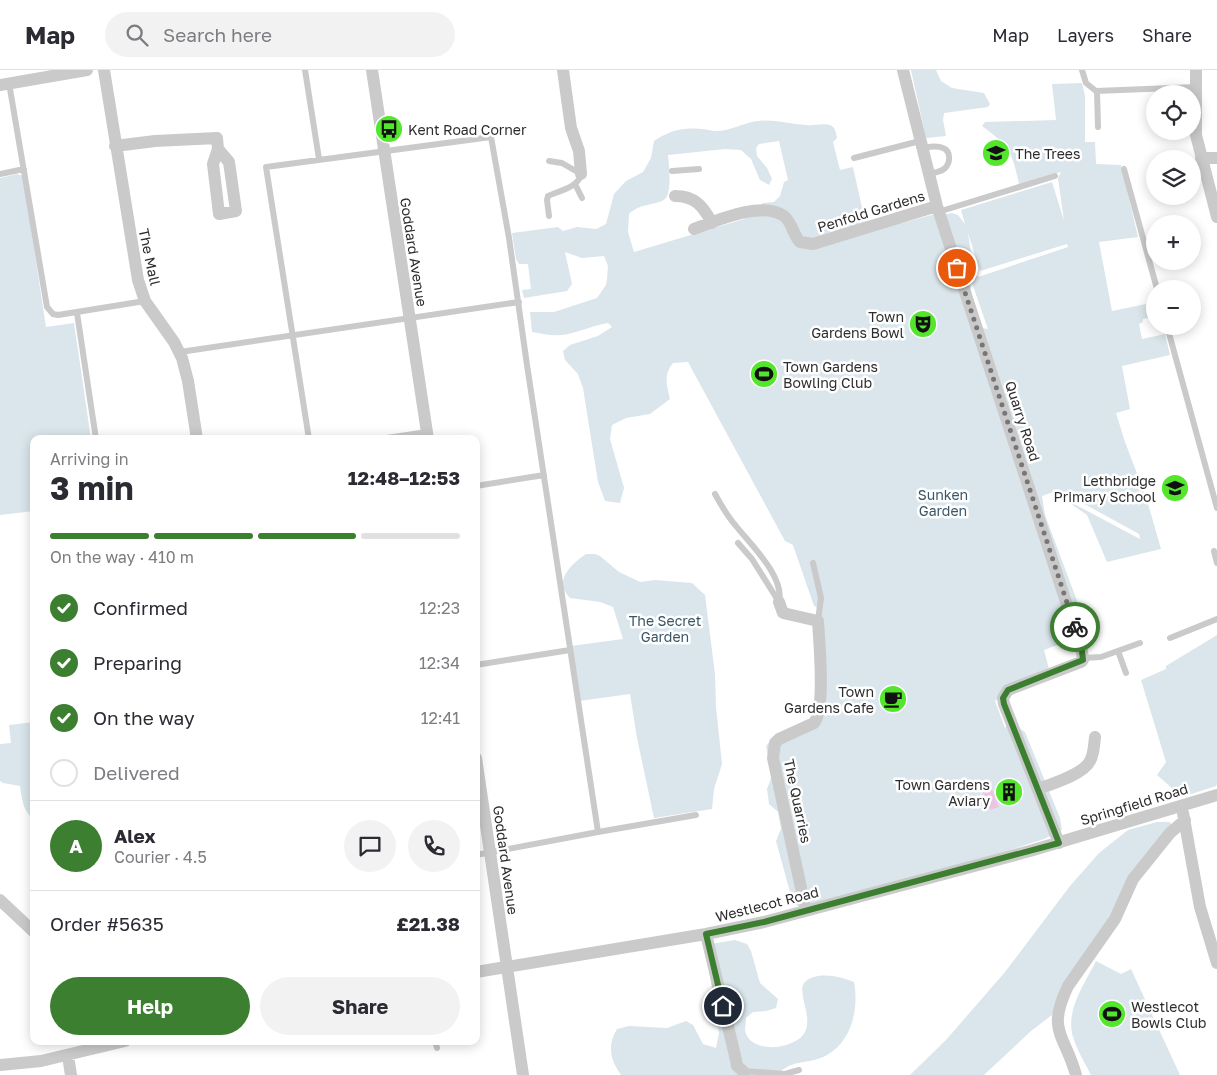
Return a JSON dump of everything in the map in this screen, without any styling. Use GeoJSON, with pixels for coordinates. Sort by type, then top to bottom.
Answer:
{"type":"FeatureCollection","features":[{"type":"Feature","properties":{"kind":"street"},"geometry":{"type":"LineString","coordinates":[[4,84],[87,70]]}},
{"type":"Feature","properties":{"kind":"street","name":"The Mall"},"geometry":{"type":"LineString","coordinates":[[104,70],[134,262],[145,301],[180,352],[188,381],[196,435]]}},
{"type":"Feature","properties":{"kind":"street","name":"Goddard Avenue"},"geometry":{"type":"LineString","coordinates":[[372,70],[427,435]]}},
{"type":"Feature","properties":{"kind":"street"},"geometry":{"type":"LineString","coordinates":[[563,70],[571,128],[579,151],[578,179]]}},
{"type":"Feature","properties":{"kind":"street","name":"Quarry Road"},"geometry":{"type":"LineString","coordinates":[[903,70],[938,209],[1080,643],[1083,658]]}},
{"type":"Feature","properties":{"kind":"street"},"geometry":{"type":"LineString","coordinates":[[1196,70],[1196,85]]}},
{"type":"Feature","properties":{"kind":"street"},"geometry":{"type":"LineString","coordinates":[[115,146],[155,141],[217,138],[218,149]]}},
{"type":"Feature","properties":{"kind":"street"},"geometry":{"type":"LineString","coordinates":[[1217,158],[1201,158],[1217,217]]}},
{"type":"Feature","properties":{"kind":"street"},"geometry":{"type":"LineString","coordinates":[[682,194],[701,205],[712,222]]}},
{"type":"Feature","properties":{"kind":"street","name":"Penfold Gardens"},"geometry":{"type":"LineString","coordinates":[[694,229],[744,211],[774,212],[787,219],[797,240],[806,244],[823,242],[938,209]]}},
{"type":"Feature","properties":{"kind":"street"},"geometry":{"type":"LineString","coordinates":[[779,602],[783,613],[818,621]]}},
{"type":"Feature","properties":{"kind":"street","name":"The Quarries"},"geometry":{"type":"LineString","coordinates":[[806,911],[773,758],[775,743],[779,739],[810,726],[818,719],[821,700],[818,621]]}},
{"type":"Feature","properties":{"kind":"street"},"geometry":{"type":"LineString","coordinates":[[1059,843],[1003,698],[1008,690],[1081,662],[1083,658]]}},
{"type":"Feature","properties":{"kind":"street"},"geometry":{"type":"LineString","coordinates":[[1038,789],[1057,782],[1086,767],[1093,753],[1095,737]]}},
{"type":"Feature","properties":{"kind":"street","name":"Goddard Avenue"},"geometry":{"type":"LineString","coordinates":[[480,785],[523,1075]]}},
{"type":"Feature","properties":{"kind":"street","name":"Springfield Road"},"geometry":{"type":"LineString","coordinates":[[1059,843],[1217,795]]}},
{"type":"Feature","properties":{"kind":"street"},"geometry":{"type":"LineString","coordinates":[[1182,806],[1200,907],[1217,963]]}},
{"type":"Feature","properties":{"kind":"street"},"geometry":{"type":"LineString","coordinates":[[1076,1075],[1058,1028],[1058,1013],[1064,994],[1115,919],[1133,879],[1170,833],[1185,820]]}},
{"type":"Feature","properties":{"kind":"street","name":"Westlecot Road"},"geometry":{"type":"LineString","coordinates":[[480,971],[735,929],[1059,843]]}},
{"type":"Feature","properties":{"kind":"street"},"geometry":{"type":"LineString","coordinates":[[0,900],[30,928]]}},
{"type":"Feature","properties":{"kind":"street"},"geometry":{"type":"LineString","coordinates":[[706,934],[737,1066],[744,1073]]}},
{"type":"Feature","properties":{"kind":"street"},"geometry":{"type":"LineString","coordinates":[[0,1065],[68,1056],[97,1045]]}},
{"type":"Feature","properties":{"kind":"street"},"geometry":{"type":"LineString","coordinates":[[68,1056],[71,1075]]}},
{"type":"Feature","properties":{"kind":"lane"},"geometry":{"type":"LineString","coordinates":[[305,70],[318,159]]}},
{"type":"Feature","properties":{"kind":"lane"},"geometry":{"type":"LineString","coordinates":[[1082,70],[1086,83],[1093,90],[1146,89]]}},
{"type":"Feature","properties":{"kind":"lane"},"geometry":{"type":"LineString","coordinates":[[4,84],[24,169],[47,307],[53,314],[58,315],[145,301]]}},
{"type":"Feature","properties":{"kind":"lane"},"geometry":{"type":"LineString","coordinates":[[1097,91],[1098,127]]}},
{"type":"Feature","properties":{"kind":"lane"},"geometry":{"type":"LineString","coordinates":[[308,435],[266,167],[490,137],[519,302],[598,832]]}},
{"type":"Feature","properties":{"kind":"lane"},"geometry":{"type":"LineString","coordinates":[[854,158],[921,144],[946,149],[949,162],[947,166],[941,171],[928,174]]}},
{"type":"Feature","properties":{"kind":"lane"},"geometry":{"type":"LineString","coordinates":[[549,161],[562,162],[578,179],[582,198]]}},
{"type":"Feature","properties":{"kind":"lane"},"geometry":{"type":"LineString","coordinates":[[0,174],[24,169]]}},
{"type":"Feature","properties":{"kind":"lane"},"geometry":{"type":"LineString","coordinates":[[672,171],[684,173],[699,169]]}},
{"type":"Feature","properties":{"kind":"lane"},"geometry":{"type":"LineString","coordinates":[[1124,169],[1155,280]]}},
{"type":"Feature","properties":{"kind":"lane"},"geometry":{"type":"LineString","coordinates":[[938,209],[1055,176]]}},
{"type":"Feature","properties":{"kind":"lane"},"geometry":{"type":"LineString","coordinates":[[549,216],[548,196],[578,179]]}},
{"type":"Feature","properties":{"kind":"lane"},"geometry":{"type":"LineString","coordinates":[[180,352],[519,302]]}},
{"type":"Feature","properties":{"kind":"lane"},"geometry":{"type":"LineString","coordinates":[[77,313],[95,435]]}},
{"type":"Feature","properties":{"kind":"lane"},"geometry":{"type":"LineString","coordinates":[[1169,335],[1217,508]]}},
{"type":"Feature","properties":{"kind":"lane"},"geometry":{"type":"LineString","coordinates":[[480,485],[544,474]]}},
{"type":"Feature","properties":{"kind":"lane"},"geometry":{"type":"LineString","coordinates":[[715,494],[736,526],[761,555],[778,585],[781,593],[779,602]]}},
{"type":"Feature","properties":{"kind":"lane"},"geometry":{"type":"LineString","coordinates":[[738,543],[752,559],[779,602]]}},
{"type":"Feature","properties":{"kind":"lane"},"geometry":{"type":"LineString","coordinates":[[1214,551],[1217,563]]}},
{"type":"Feature","properties":{"kind":"lane"},"geometry":{"type":"LineString","coordinates":[[813,563],[821,598],[818,621]]}},
{"type":"Feature","properties":{"kind":"lane"},"geometry":{"type":"LineString","coordinates":[[1170,638],[1217,618]]}},
{"type":"Feature","properties":{"kind":"lane"},"geometry":{"type":"LineString","coordinates":[[1083,658],[1101,657],[1140,643]]}},
{"type":"Feature","properties":{"kind":"lane"},"geometry":{"type":"LineString","coordinates":[[480,664],[570,650]]}},
{"type":"Feature","properties":{"kind":"lane"},"geometry":{"type":"LineString","coordinates":[[1118,651],[1126,673]]}},
{"type":"Feature","properties":{"kind":"lane"},"geometry":{"type":"LineString","coordinates":[[480,854],[696,815]]}},
{"type":"Feature","properties":{"kind":"lane"},"geometry":{"type":"LineString","coordinates":[[744,1073],[785,1074],[800,1070]]}},
{"type":"Feature","properties":{"kind":"green space"},"geometry":{"type":"Polygon","coordinates":[[[911,70],[936,70],[941,81],[952,88],[984,93],[990,104],[988,107],[944,113],[943,120],[946,136],[926,138],[911,70]]]}},
{"type":"Feature","properties":{"kind":"green space","name":"Sunken Garden"},"geometry":{"type":"Polygon","coordinates":[[[1082,83],[1085,96],[1085,142],[1095,142],[1096,164],[1121,165],[1138,237],[1099,242],[1112,311],[1146,304],[1146,318],[1139,324],[1142,339],[1165,335],[1170,355],[1122,366],[1130,409],[1116,413],[1147,500],[1161,549],[1107,562],[1087,515],[1061,497],[1140,539],[1139,534],[1059,490],[1042,496],[1045,515],[1089,633],[1044,650],[1049,669],[995,701],[1005,728],[1006,726],[1015,725],[1025,732],[1060,818],[1062,830],[1044,839],[967,864],[801,908],[793,903],[776,841],[781,829],[778,812],[769,804],[767,789],[772,776],[766,746],[771,740],[806,722],[816,710],[818,614],[823,610],[814,606],[793,545],[785,541],[688,362],[673,363],[670,367],[667,381],[670,399],[650,414],[626,418],[612,425],[610,439],[624,488],[620,503],[605,501],[598,482],[583,388],[578,374],[565,360],[563,351],[570,345],[598,336],[612,327],[608,323],[564,335],[532,332],[530,312],[554,312],[597,298],[606,285],[608,266],[604,256],[582,258],[565,252],[572,284],[567,291],[524,298],[522,290],[531,289],[528,264],[519,264],[516,259],[512,233],[558,227],[563,231],[577,227],[596,229],[606,224],[614,194],[626,181],[643,172],[651,158],[654,141],[670,132],[682,129],[721,131],[752,122],[763,121],[809,125],[827,124],[834,128],[837,138],[833,142],[840,170],[853,167],[863,212],[837,218],[842,223],[857,220],[902,223],[935,214],[952,213],[958,215],[965,224],[961,210],[1052,182],[1064,221],[1058,178],[1061,172],[1019,184],[1008,150],[1004,144],[982,126],[985,122],[1056,120],[1052,84],[1082,83]],[[779,141],[759,144],[756,148],[757,156],[767,168],[772,179],[769,185],[760,180],[751,159],[741,150],[725,149],[668,155],[670,178],[667,196],[662,201],[638,208],[629,214],[628,232],[634,252],[744,219],[763,203],[774,202],[780,196],[784,182],[788,180],[779,141]],[[968,233],[974,272],[978,277],[1068,247],[1067,244],[980,271],[968,233]],[[972,283],[970,290],[982,328],[988,329],[972,283]]]}},
{"type":"Feature","properties":{"kind":"green space"},"geometry":{"type":"Polygon","coordinates":[[[17,174],[23,176],[46,327],[74,323],[90,435],[30,435],[30,511],[0,515],[0,178],[17,174]]]}},
{"type":"Feature","properties":{"kind":"green space","name":"The Secret Garden"},"geometry":{"type":"Polygon","coordinates":[[[586,554],[600,556],[619,572],[640,582],[655,580],[692,583],[705,595],[715,674],[716,707],[722,764],[714,789],[712,809],[654,818],[630,694],[579,701],[571,646],[623,639],[613,607],[600,602],[570,598],[565,592],[563,585],[566,573],[586,554]]]}},
{"type":"Feature","properties":{"kind":"green space"},"geometry":{"type":"Polygon","coordinates":[[[1217,635],[1217,784],[1216,786],[1182,797],[1157,775],[1166,762],[1141,680],[1166,669],[1166,666],[1217,635]]]}},
{"type":"Feature","properties":{"kind":"green space"},"geometry":{"type":"Polygon","coordinates":[[[30,722],[30,817],[22,801],[20,786],[0,781],[0,744],[11,743],[9,725],[30,722]]]}},
{"type":"Feature","properties":{"kind":"green space"},"geometry":{"type":"Polygon","coordinates":[[[1157,822],[1170,822],[1172,827],[1114,912],[1052,1015],[1031,1031],[984,1075],[910,1075],[946,1040],[1005,972],[1070,886],[1099,853],[1128,830],[1157,822]]]}},
{"type":"Feature","properties":{"kind":"green space"},"geometry":{"type":"Polygon","coordinates":[[[735,940],[747,944],[751,951],[760,983],[778,999],[776,1008],[753,1012],[746,1018],[745,1030],[748,1038],[762,1046],[771,1047],[789,1044],[803,1035],[807,1021],[802,991],[806,981],[817,976],[823,976],[837,977],[854,982],[855,1002],[852,1023],[848,1033],[836,1049],[821,1058],[789,1066],[777,1075],[621,1075],[614,1064],[611,1052],[612,1041],[617,1029],[629,1026],[667,1028],[686,1021],[693,1025],[703,1044],[716,1048],[719,1033],[705,945],[735,940]]]}},
{"type":"Feature","properties":{"kind":"green space","name":"Westlecot Bowls Club"},"geometry":{"type":"Polygon","coordinates":[[[1096,961],[1121,974],[1131,969],[1180,1075],[1091,1075],[1079,1052],[1071,1027],[1077,997],[1096,961]]]}},
{"type":"Feature","properties":{"kind":"shaded area"},"geometry":{"type":"Polygon","coordinates":[[[990,784],[999,807],[990,810],[981,788],[990,784]]]}},
{"type":"Feature","properties":{"kind":"way so far"},"geometry":{"type":"LineString","coordinates":[[957,268],[1075,627]]}},
{"type":"Feature","properties":{"kind":"place","name":"Kent Road Corner"},"geometry":{"type":"Point","coordinates":[389,129]}},
{"type":"Feature","properties":{"kind":"place","name":"The Trees"},"geometry":{"type":"Point","coordinates":[996,153]}},
{"type":"Feature","properties":{"kind":"place","name":"Town Gardens Bowl"},"geometry":{"type":"Point","coordinates":[923,324]}},
{"type":"Feature","properties":{"kind":"place","name":"Town Gardens Bowling Club"},"geometry":{"type":"Point","coordinates":[764,374]}},
{"type":"Feature","properties":{"kind":"place","name":"Lethbridge Primary School"},"geometry":{"type":"Point","coordinates":[1175,488]}},
{"type":"Feature","properties":{"kind":"place","name":"Town Gardens Cafe"},"geometry":{"type":"Point","coordinates":[893,699]}},
{"type":"Feature","properties":{"kind":"place","name":"Town Gardens Aviary"},"geometry":{"type":"Point","coordinates":[1009,792]}},
{"type":"Feature","properties":{"kind":"place","name":"Westlecot Bowls Club"},"geometry":{"type":"Point","coordinates":[1112,1014]}},
{"type":"Feature","properties":{"kind":"route"},"geometry":{"type":"LineString","coordinates":[[723,1006],[706,934],[764,922],[1059,843],[1003,698],[1008,690],[1081,662],[1083,656],[1075,627]]}}]}
